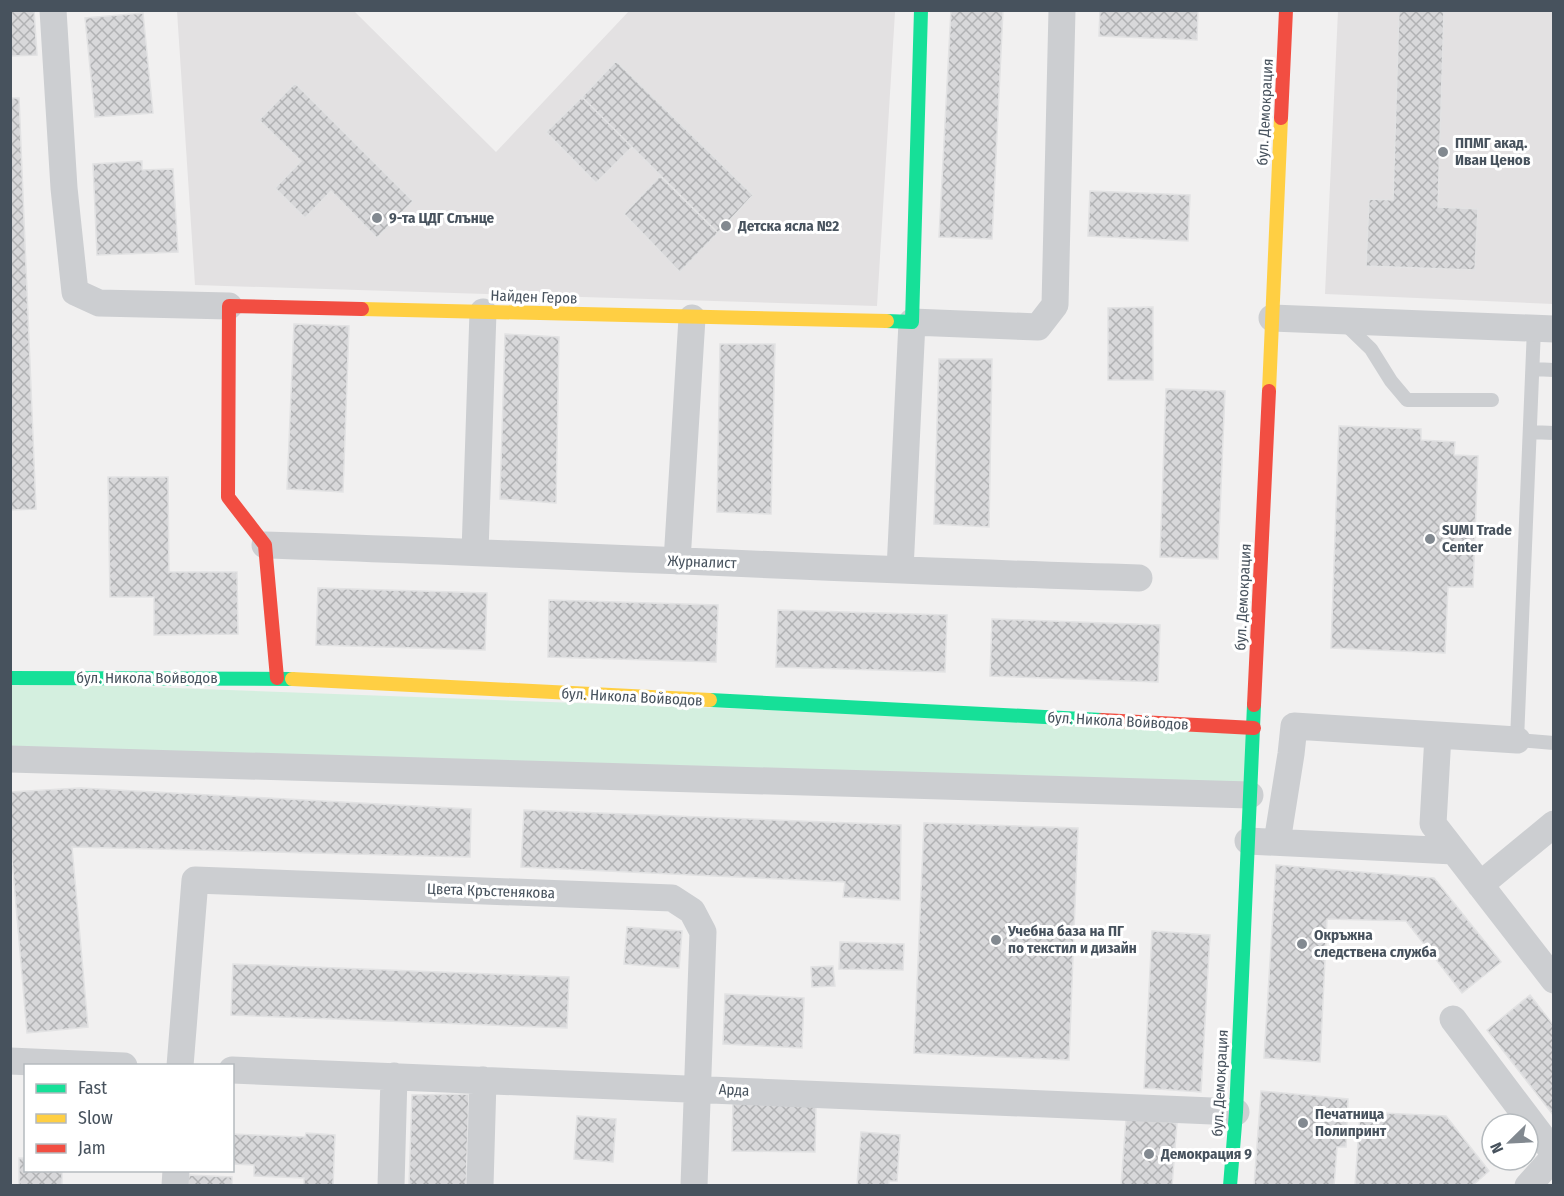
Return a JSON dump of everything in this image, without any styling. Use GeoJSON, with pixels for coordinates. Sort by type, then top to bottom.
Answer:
{"type":"FeatureCollection","features":[{"type":"Feature","properties":{"kind":"street"},"geometry":{"type":"LineString","coordinates":[[53,10],[64,188],[75,292],[99,303],[229,306],[228,497],[265,545],[276,678]]}},
{"type":"Feature","properties":{"kind":"street"},"geometry":{"type":"LineString","coordinates":[[900,570],[912,322],[921,10]]}},
{"type":"Feature","properties":{"kind":"street"},"geometry":{"type":"LineString","coordinates":[[912,322],[1038,327],[1055,305],[1062,10]]}},
{"type":"Feature","properties":{"kind":"street","name":"бул. Демокрация"},"geometry":{"type":"LineString","coordinates":[[1230,1185],[1236,1112],[1286,10]]}},
{"type":"Feature","properties":{"kind":"street","name":"Найден Геров"},"geometry":{"type":"LineString","coordinates":[[229,306],[912,322]]}},
{"type":"Feature","properties":{"kind":"street"},"geometry":{"type":"LineString","coordinates":[[475,552],[483,312]]}},
{"type":"Feature","properties":{"kind":"street"},"geometry":{"type":"LineString","coordinates":[[677,561],[692,318]]}},
{"type":"Feature","properties":{"kind":"street"},"geometry":{"type":"LineString","coordinates":[[1272,318],[1544,328]]}},
{"type":"Feature","properties":{"kind":"street","name":"Журналист"},"geometry":{"type":"LineString","coordinates":[[265,545],[1138,578]]}},
{"type":"Feature","properties":{"kind":"street","name":"бул. Никола Войводов"},"geometry":{"type":"LineString","coordinates":[[10,678],[276,678],[1254,728]]}},
{"type":"Feature","properties":{"kind":"street"},"geometry":{"type":"LineString","coordinates":[[1254,728],[1294,726],[1516,740]]}},
{"type":"Feature","properties":{"kind":"street"},"geometry":{"type":"LineString","coordinates":[[1277,842],[1294,726]]}},
{"type":"Feature","properties":{"kind":"street"},"geometry":{"type":"LineString","coordinates":[[1438,735],[1433,824],[1480,885],[1549,963]]}},
{"type":"Feature","properties":{"kind":"street"},"geometry":{"type":"LineString","coordinates":[[10,759],[1251,795]]}},
{"type":"Feature","properties":{"kind":"street"},"geometry":{"type":"LineString","coordinates":[[1480,885],[1554,824]]}},
{"type":"Feature","properties":{"kind":"street"},"geometry":{"type":"LineString","coordinates":[[1248,841],[1454,851]]}},
{"type":"Feature","properties":{"kind":"street","name":"Цвета Кръстенякова"},"geometry":{"type":"LineString","coordinates":[[180,1064],[195,880],[672,898],[692,911],[703,932],[694,1185]]}},
{"type":"Feature","properties":{"kind":"street"},"geometry":{"type":"LineString","coordinates":[[1454,1019],[1554,1155],[1528,1185]]}},
{"type":"Feature","properties":{"kind":"street"},"geometry":{"type":"LineString","coordinates":[[10,1062],[86,1064]]}},
{"type":"Feature","properties":{"kind":"street","name":"Арда"},"geometry":{"type":"LineString","coordinates":[[234,1070],[1236,1112]]}},
{"type":"Feature","properties":{"kind":"street"},"geometry":{"type":"LineString","coordinates":[[391,1185],[394,1076]]}},
{"type":"Feature","properties":{"kind":"street"},"geometry":{"type":"LineString","coordinates":[[480,1185],[483,1080]]}},
{"type":"Feature","properties":{"kind":"lane"},"geometry":{"type":"LineString","coordinates":[[1341,320],[1371,349],[1391,381],[1407,400],[1492,400]]}},
{"type":"Feature","properties":{"kind":"lane"},"geometry":{"type":"LineString","coordinates":[[1544,328],[1533,369],[1516,740],[1554,743]]}},
{"type":"Feature","properties":{"kind":"lane"},"geometry":{"type":"LineString","coordinates":[[1533,369],[1554,370]]}},
{"type":"Feature","properties":{"kind":"lane"},"geometry":{"type":"LineString","coordinates":[[1530,432],[1554,433]]}},
{"type":"Feature","properties":{"kind":"shaded area"},"geometry":{"type":"Polygon","coordinates":[[[865,10],[895,12],[877,306],[195,285],[177,11],[354,11],[496,152],[629,11],[865,10]]]}},
{"type":"Feature","properties":{"kind":"shaded area","name":"ППМГ акад. Иван Ценов"},"geometry":{"type":"Polygon","coordinates":[[[1338,11],[1553,11],[1553,304],[1325,294],[1338,11]]]}},
{"type":"Feature","properties":{"kind":"green space"},"geometry":{"type":"Polygon","coordinates":[[[11,682],[1254,728],[1250,795],[11,759],[11,682]]]}},
{"type":"Feature","properties":{"kind":"building"},"geometry":{"type":"Polygon","coordinates":[[[34,10],[37,55],[10,56],[10,11],[34,10]]]}},
{"type":"Feature","properties":{"kind":"building"},"geometry":{"type":"Polygon","coordinates":[[[951,10],[1003,10],[992,239],[939,237],[951,10]]]}},
{"type":"Feature","properties":{"kind":"building"},"geometry":{"type":"Polygon","coordinates":[[[1100,10],[1198,10],[1197,40],[1099,36],[1100,10]]]}},
{"type":"Feature","properties":{"kind":"building"},"geometry":{"type":"Polygon","coordinates":[[[1399,10],[1444,10],[1438,207],[1478,209],[1475,270],[1366,266],[1369,199],[1393,200],[1399,10]]]}},
{"type":"Feature","properties":{"kind":"building"},"geometry":{"type":"Polygon","coordinates":[[[143,13],[153,113],[95,117],[85,18],[143,13]]]}},
{"type":"Feature","properties":{"kind":"building"},"geometry":{"type":"Polygon","coordinates":[[[616,61],[753,195],[718,233],[582,97],[616,61]]]}},
{"type":"Feature","properties":{"kind":"building"},"geometry":{"type":"Polygon","coordinates":[[[295,83],[413,201],[377,238],[331,191],[305,218],[275,188],[301,161],[259,120],[295,83]]]}},
{"type":"Feature","properties":{"kind":"building"},"geometry":{"type":"Polygon","coordinates":[[[582,97],[632,147],[596,183],[546,132],[582,97]]]}},
{"type":"Feature","properties":{"kind":"building"},"geometry":{"type":"Polygon","coordinates":[[[10,98],[19,98],[36,509],[10,510],[10,98]]]}},
{"type":"Feature","properties":{"kind":"building"},"geometry":{"type":"Polygon","coordinates":[[[142,161],[142,170],[173,169],[178,252],[97,255],[93,164],[142,161]]]}},
{"type":"Feature","properties":{"kind":"building"},"geometry":{"type":"Polygon","coordinates":[[[660,176],[718,233],[680,272],[624,214],[660,176]]]}},
{"type":"Feature","properties":{"kind":"building"},"geometry":{"type":"Polygon","coordinates":[[[1090,191],[1190,195],[1188,241],[1088,236],[1090,191]]]}},
{"type":"Feature","properties":{"kind":"building"},"geometry":{"type":"Polygon","coordinates":[[[1153,307],[1153,380],[1108,380],[1108,308],[1153,307]]]}},
{"type":"Feature","properties":{"kind":"building"},"geometry":{"type":"Polygon","coordinates":[[[294,324],[349,326],[343,492],[287,489],[294,324]]]}},
{"type":"Feature","properties":{"kind":"building"},"geometry":{"type":"Polygon","coordinates":[[[505,334],[559,337],[556,503],[500,499],[505,334]]]}},
{"type":"Feature","properties":{"kind":"building"},"geometry":{"type":"Polygon","coordinates":[[[720,344],[775,344],[771,514],[717,512],[720,344]]]}},
{"type":"Feature","properties":{"kind":"building"},"geometry":{"type":"Polygon","coordinates":[[[939,359],[992,359],[989,527],[934,524],[939,359]]]}},
{"type":"Feature","properties":{"kind":"building"},"geometry":{"type":"Polygon","coordinates":[[[1166,389],[1225,391],[1218,559],[1160,557],[1166,389]]]}},
{"type":"Feature","properties":{"kind":"building"},"geometry":{"type":"Polygon","coordinates":[[[1339,426],[1421,429],[1421,440],[1455,442],[1454,455],[1478,456],[1473,587],[1448,587],[1445,653],[1331,648],[1339,426]]]}},
{"type":"Feature","properties":{"kind":"building"},"geometry":{"type":"Polygon","coordinates":[[[108,477],[168,477],[169,572],[237,572],[238,634],[154,635],[154,597],[110,597],[108,477]]]}},
{"type":"Feature","properties":{"kind":"building"},"geometry":{"type":"Polygon","coordinates":[[[318,588],[487,593],[485,650],[316,645],[318,588]]]}},
{"type":"Feature","properties":{"kind":"building"},"geometry":{"type":"Polygon","coordinates":[[[549,600],[718,605],[716,662],[548,657],[549,600]]]}},
{"type":"Feature","properties":{"kind":"building"},"geometry":{"type":"Polygon","coordinates":[[[778,610],[947,615],[945,672],[776,667],[778,610]]]}},
{"type":"Feature","properties":{"kind":"building"},"geometry":{"type":"Polygon","coordinates":[[[992,619],[1160,625],[1158,682],[990,676],[992,619]]]}},
{"type":"Feature","properties":{"kind":"building"},"geometry":{"type":"Polygon","coordinates":[[[80,788],[471,809],[470,857],[72,847],[88,1027],[27,1033],[10,835],[10,792],[80,788]]]}},
{"type":"Feature","properties":{"kind":"building"},"geometry":{"type":"Polygon","coordinates":[[[524,810],[901,825],[900,900],[843,897],[845,882],[521,867],[524,810]]]}},
{"type":"Feature","properties":{"kind":"building","name":"Учебна база на ПГ по текстил и дизайн"},"geometry":{"type":"Polygon","coordinates":[[[924,823],[1078,828],[1069,1060],[914,1053],[924,823]]]}},
{"type":"Feature","properties":{"kind":"building"},"geometry":{"type":"Polygon","coordinates":[[[1276,865],[1434,878],[1501,962],[1462,993],[1406,921],[1327,919],[1320,1062],[1264,1058],[1276,865]]]}},
{"type":"Feature","properties":{"kind":"building"},"geometry":{"type":"Polygon","coordinates":[[[627,927],[682,931],[679,968],[624,964],[627,927]]]}},
{"type":"Feature","properties":{"kind":"building"},"geometry":{"type":"Polygon","coordinates":[[[1152,931],[1210,935],[1201,1092],[1144,1088],[1152,931]]]}},
{"type":"Feature","properties":{"kind":"building"},"geometry":{"type":"Polygon","coordinates":[[[840,942],[904,944],[903,970],[839,969],[840,942]]]}},
{"type":"Feature","properties":{"kind":"building"},"geometry":{"type":"Polygon","coordinates":[[[233,964],[569,977],[567,1028],[231,1015],[233,964]]]}},
{"type":"Feature","properties":{"kind":"building"},"geometry":{"type":"Polygon","coordinates":[[[833,966],[835,986],[812,987],[811,967],[833,966]]]}},
{"type":"Feature","properties":{"kind":"building"},"geometry":{"type":"Polygon","coordinates":[[[725,994],[804,998],[802,1048],[723,1044],[725,994]]]}},
{"type":"Feature","properties":{"kind":"building"},"geometry":{"type":"Polygon","coordinates":[[[1530,995],[1554,1026],[1554,1116],[1487,1030],[1530,995]]]}},
{"type":"Feature","properties":{"kind":"building","name":"Печатница Полипринт"},"geometry":{"type":"Polygon","coordinates":[[[1261,1091],[1348,1099],[1346,1147],[1337,1147],[1334,1186],[1254,1186],[1261,1091]]]}},
{"type":"Feature","properties":{"kind":"building"},"geometry":{"type":"Polygon","coordinates":[[[469,1094],[466,1186],[409,1186],[412,1095],[469,1094]]]}},
{"type":"Feature","properties":{"kind":"building"},"geometry":{"type":"Polygon","coordinates":[[[733,1101],[816,1103],[815,1152],[732,1151],[733,1101]]]}},
{"type":"Feature","properties":{"kind":"building"},"geometry":{"type":"Polygon","coordinates":[[[1360,1112],[1446,1116],[1480,1159],[1480,1172],[1488,1172],[1472,1186],[1355,1186],[1360,1112]]]}},
{"type":"Feature","properties":{"kind":"building"},"geometry":{"type":"Polygon","coordinates":[[[577,1116],[616,1119],[613,1162],[574,1159],[577,1116]]]}},
{"type":"Feature","properties":{"kind":"building","name":"Демокрация 9"},"geometry":{"type":"Polygon","coordinates":[[[1126,1119],[1177,1123],[1172,1186],[1121,1186],[1126,1119]]]}},
{"type":"Feature","properties":{"kind":"building"},"geometry":{"type":"Polygon","coordinates":[[[861,1132],[900,1135],[897,1181],[889,1181],[889,1186],[857,1186],[861,1132]]]}},
{"type":"Feature","properties":{"kind":"building"},"geometry":{"type":"Polygon","coordinates":[[[306,1133],[335,1135],[333,1186],[304,1186],[304,1178],[254,1176],[254,1165],[234,1164],[234,1134],[305,1137],[306,1133]]]}},
{"type":"Feature","properties":{"kind":"building"},"geometry":{"type":"Polygon","coordinates":[[[19,1158],[24,1158],[24,1172],[62,1172],[62,1186],[19,1186],[19,1158]]]}},
{"type":"Feature","properties":{"kind":"building"},"geometry":{"type":"Polygon","coordinates":[[[189,1175],[232,1177],[232,1186],[188,1186],[189,1175]]]}},
{"type":"Feature","properties":{"kind":"traffic: fast"},"geometry":{"type":"LineString","coordinates":[[887,321],[912,322],[921,10]]}},
{"type":"Feature","properties":{"kind":"traffic: fast"},"geometry":{"type":"LineString","coordinates":[[10,678],[292,679]]}},
{"type":"Feature","properties":{"kind":"traffic: fast"},"geometry":{"type":"LineString","coordinates":[[710,700],[1102,720]]}},
{"type":"Feature","properties":{"kind":"traffic: fast"},"geometry":{"type":"LineString","coordinates":[[1230,1186],[1236,1112],[1254,705]]}},
{"type":"Feature","properties":{"kind":"traffic: slow"},"geometry":{"type":"LineString","coordinates":[[1269,391],[1281,118]]}},
{"type":"Feature","properties":{"kind":"traffic: slow"},"geometry":{"type":"LineString","coordinates":[[362,309],[887,321]]}},
{"type":"Feature","properties":{"kind":"traffic: slow"},"geometry":{"type":"LineString","coordinates":[[292,679],[710,700]]}},
{"type":"Feature","properties":{"kind":"traffic: jam"},"geometry":{"type":"LineString","coordinates":[[1281,118],[1286,10]]}},
{"type":"Feature","properties":{"kind":"traffic: jam"},"geometry":{"type":"LineString","coordinates":[[277,678],[265,545],[228,497],[229,306],[362,309]]}},
{"type":"Feature","properties":{"kind":"traffic: jam"},"geometry":{"type":"LineString","coordinates":[[1254,705],[1269,391]]}},
{"type":"Feature","properties":{"kind":"traffic: jam"},"geometry":{"type":"LineString","coordinates":[[1102,720],[1254,728]]}},
{"type":"Feature","properties":{"kind":"place","name":"ППМГ акад. Иван Ценов"},"geometry":{"type":"Point","coordinates":[1443,152]}},
{"type":"Feature","properties":{"kind":"place","name":"9-та ЦДГ Слънце"},"geometry":{"type":"Point","coordinates":[377,218]}},
{"type":"Feature","properties":{"kind":"place","name":"Детска ясла №2"},"geometry":{"type":"Point","coordinates":[726,226]}},
{"type":"Feature","properties":{"kind":"place","name":"SUMI Trade Center"},"geometry":{"type":"Point","coordinates":[1430,539]}},
{"type":"Feature","properties":{"kind":"place","name":"Учебна база на ПГ по текстил и дизайн"},"geometry":{"type":"Point","coordinates":[996,940]}},
{"type":"Feature","properties":{"kind":"place","name":"Окръжна следствена служба"},"geometry":{"type":"Point","coordinates":[1302,944]}},
{"type":"Feature","properties":{"kind":"place","name":"Печатница Полипринт"},"geometry":{"type":"Point","coordinates":[1303,1123]}},
{"type":"Feature","properties":{"kind":"place","name":"Демокрация 9"},"geometry":{"type":"Point","coordinates":[1149,1154]}}]}
